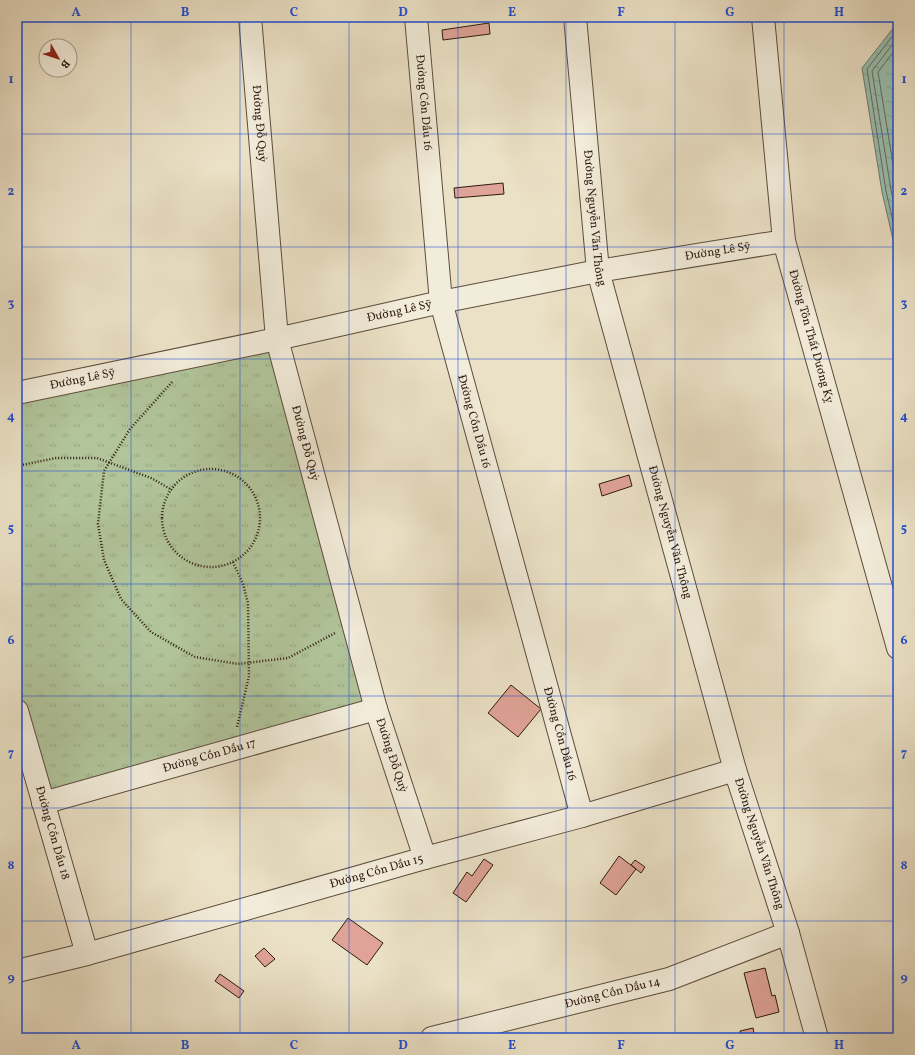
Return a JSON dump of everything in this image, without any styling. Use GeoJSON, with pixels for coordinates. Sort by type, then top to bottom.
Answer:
{"type":"FeatureCollection","features":[{"type":"Feature","properties":{"kind":"street","name":"Đường Đỗ Quỳ"},"geometry":{"type":"LineString","coordinates":[[250,17],[277,339],[376,709],[425,858]]}},
{"type":"Feature","properties":{"kind":"street","name":"Đường Cồn Dầu 16"},"geometry":{"type":"LineString","coordinates":[[416,17],[441,302],[582,816]]}},
{"type":"Feature","properties":{"kind":"street","name":"Đường Nguyễn Văn Thông"},"geometry":{"type":"LineString","coordinates":[[575,17],[598,271],[735,770],[788,933],[817,1038]]}},
{"type":"Feature","properties":{"kind":"street","name":"Đường Tôn Thất Dương Kỵ"},"geometry":{"type":"LineString","coordinates":[[763,17],[784,241],[898,648]]}},
{"type":"Feature","properties":{"kind":"street","name":"Đường Lê Sỹ"},"geometry":{"type":"LineString","coordinates":[[17,393],[277,339],[441,302],[598,271],[784,241]]}},
{"type":"Feature","properties":{"kind":"street","name":"Đường Cồn Dầu 17"},"geometry":{"type":"LineString","coordinates":[[43,803],[376,709]]}},
{"type":"Feature","properties":{"kind":"street","name":"Đường Cồn Dầu 18"},"geometry":{"type":"LineString","coordinates":[[17,711],[86,954]]}},
{"type":"Feature","properties":{"kind":"street","name":"Đường Cồn Dầu 15"},"geometry":{"type":"LineString","coordinates":[[17,971],[86,954],[425,858],[582,816],[735,770]]}},
{"type":"Feature","properties":{"kind":"street","name":"Đường Cồn Dầu 14"},"geometry":{"type":"LineString","coordinates":[[432,1038],[669,978],[788,933]]}},
{"type":"Feature","properties":{"kind":"path"},"geometry":{"type":"LineString","coordinates":[[193,356],[130,429],[104,471],[98,524],[104,560],[121,599],[151,632],[195,657],[238,664],[288,658],[353,622]]}},
{"type":"Feature","properties":{"kind":"path"},"geometry":{"type":"LineString","coordinates":[[17,466],[56,458],[97,458],[151,478],[172,490]]}},
{"type":"Feature","properties":{"kind":"path"},"geometry":{"type":"LineString","coordinates":[[205,470],[221,470],[232,474],[237,476],[249,487],[257,501],[260,517],[258,533],[251,547],[240,558],[233,562],[226,565],[210,567],[194,564],[180,557],[170,545],[164,530],[162,515],[167,498],[172,490],[189,475],[205,470]]}},
{"type":"Feature","properties":{"kind":"path"},"geometry":{"type":"LineString","coordinates":[[231,750],[249,676],[248,604],[243,584],[233,562]]}},
{"type":"Feature","properties":{"kind":"green space"},"geometry":{"type":"Polygon","coordinates":[[[277,339],[376,709],[43,803],[17,711],[17,393],[277,339]]]}},
{"type":"Feature","properties":{"kind":"water"},"geometry":{"type":"Polygon","coordinates":[[[898,22],[898,261],[882,192],[862,68],[898,22]]]}},
{"type":"Feature","properties":{"kind":"building"},"geometry":{"type":"Polygon","coordinates":[[[489,23],[490,34],[443,40],[442,30],[489,23]]]}},
{"type":"Feature","properties":{"kind":"building"},"geometry":{"type":"Polygon","coordinates":[[[503,183],[504,194],[455,198],[454,188],[503,183]]]}},
{"type":"Feature","properties":{"kind":"building"},"geometry":{"type":"Polygon","coordinates":[[[629,475],[632,486],[602,496],[599,484],[629,475]]]}},
{"type":"Feature","properties":{"kind":"building"},"geometry":{"type":"Polygon","coordinates":[[[511,685],[541,709],[518,737],[488,713],[511,685]]]}},
{"type":"Feature","properties":{"kind":"building"},"geometry":{"type":"Polygon","coordinates":[[[619,856],[636,869],[616,895],[600,883],[619,856]]]}},
{"type":"Feature","properties":{"kind":"building"},"geometry":{"type":"Polygon","coordinates":[[[484,859],[493,865],[466,902],[453,893],[467,872],[472,876],[484,859]]]}},
{"type":"Feature","properties":{"kind":"building"},"geometry":{"type":"Polygon","coordinates":[[[635,860],[645,867],[641,873],[631,865],[635,860]]]}},
{"type":"Feature","properties":{"kind":"building"},"geometry":{"type":"Polygon","coordinates":[[[348,918],[383,943],[367,965],[332,940],[348,918]]]}},
{"type":"Feature","properties":{"kind":"building"},"geometry":{"type":"Polygon","coordinates":[[[264,948],[275,959],[265,967],[255,956],[264,948]]]}},
{"type":"Feature","properties":{"kind":"building"},"geometry":{"type":"Polygon","coordinates":[[[765,968],[772,996],[775,995],[779,1012],[756,1018],[744,973],[765,968]]]}},
{"type":"Feature","properties":{"kind":"building"},"geometry":{"type":"Polygon","coordinates":[[[220,974],[244,991],[239,998],[215,981],[220,974]]]}},
{"type":"Feature","properties":{"kind":"building"},"geometry":{"type":"Polygon","coordinates":[[[753,1028],[755,1038],[742,1038],[740,1031],[753,1028]]]}}]}
